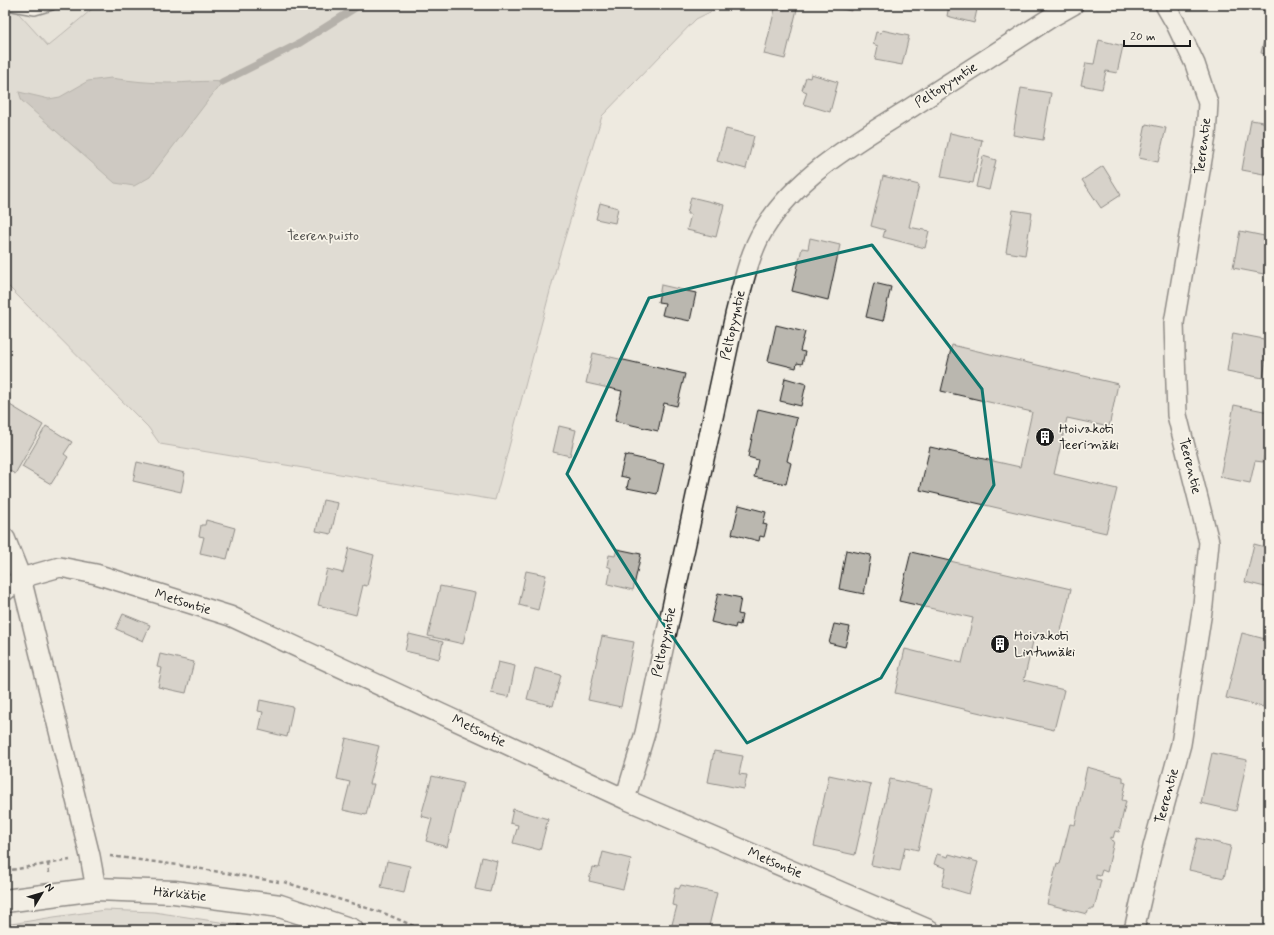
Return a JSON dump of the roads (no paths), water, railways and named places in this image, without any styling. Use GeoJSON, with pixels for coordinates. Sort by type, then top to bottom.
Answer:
{"type":"FeatureCollection","features":[{"type":"Feature","properties":{"kind":"main road","name":"Härkätie"},"geometry":{"type":"LineString","coordinates":[[5,901],[96,889],[174,892],[280,906],[352,930]]}},
{"type":"Feature","properties":{"kind":"street","name":"Peltopyyntie"},"geometry":{"type":"LineString","coordinates":[[625,799],[645,733],[735,315],[749,264],[763,230],[786,199],[810,176],[849,147],[1050,18],[1073,5]]}},
{"type":"Feature","properties":{"kind":"street","name":"Teerentie"},"geometry":{"type":"LineString","coordinates":[[1134,930],[1153,847],[1181,744],[1203,605],[1209,542],[1177,415],[1174,323],[1206,136],[1208,103],[1195,64],[1165,5]]}},
{"type":"Feature","properties":{"kind":"street"},"geometry":{"type":"LineString","coordinates":[[5,538],[21,578],[90,856],[96,889]]}},
{"type":"Feature","properties":{"kind":"street","name":"Metsontie"},"geometry":{"type":"LineString","coordinates":[[5,591],[21,578],[60,567],[96,574],[230,616],[625,799],[930,930]]}},
{"type":"Feature","properties":{"kind":"lane"},"geometry":{"type":"LineString","coordinates":[[7,5],[36,10],[52,5]]}},
{"type":"Feature","properties":{"kind":"waterway"},"geometry":{"type":"LineString","coordinates":[[222,82],[300,43],[360,5]]}},
{"type":"Feature","properties":{"kind":"place","name":"Hoivakoti Teerimäki"},"geometry":{"type":"Point","coordinates":[1045,437]}},
{"type":"Feature","properties":{"kind":"place","name":"Hoivakoti Lintumäki"},"geometry":{"type":"Point","coordinates":[1000,644]}},
{"type":"Feature","properties":{"kind":"park label","name":"Teerenpuisto"},"geometry":{"type":"Point","coordinates":[323,236]}}]}
